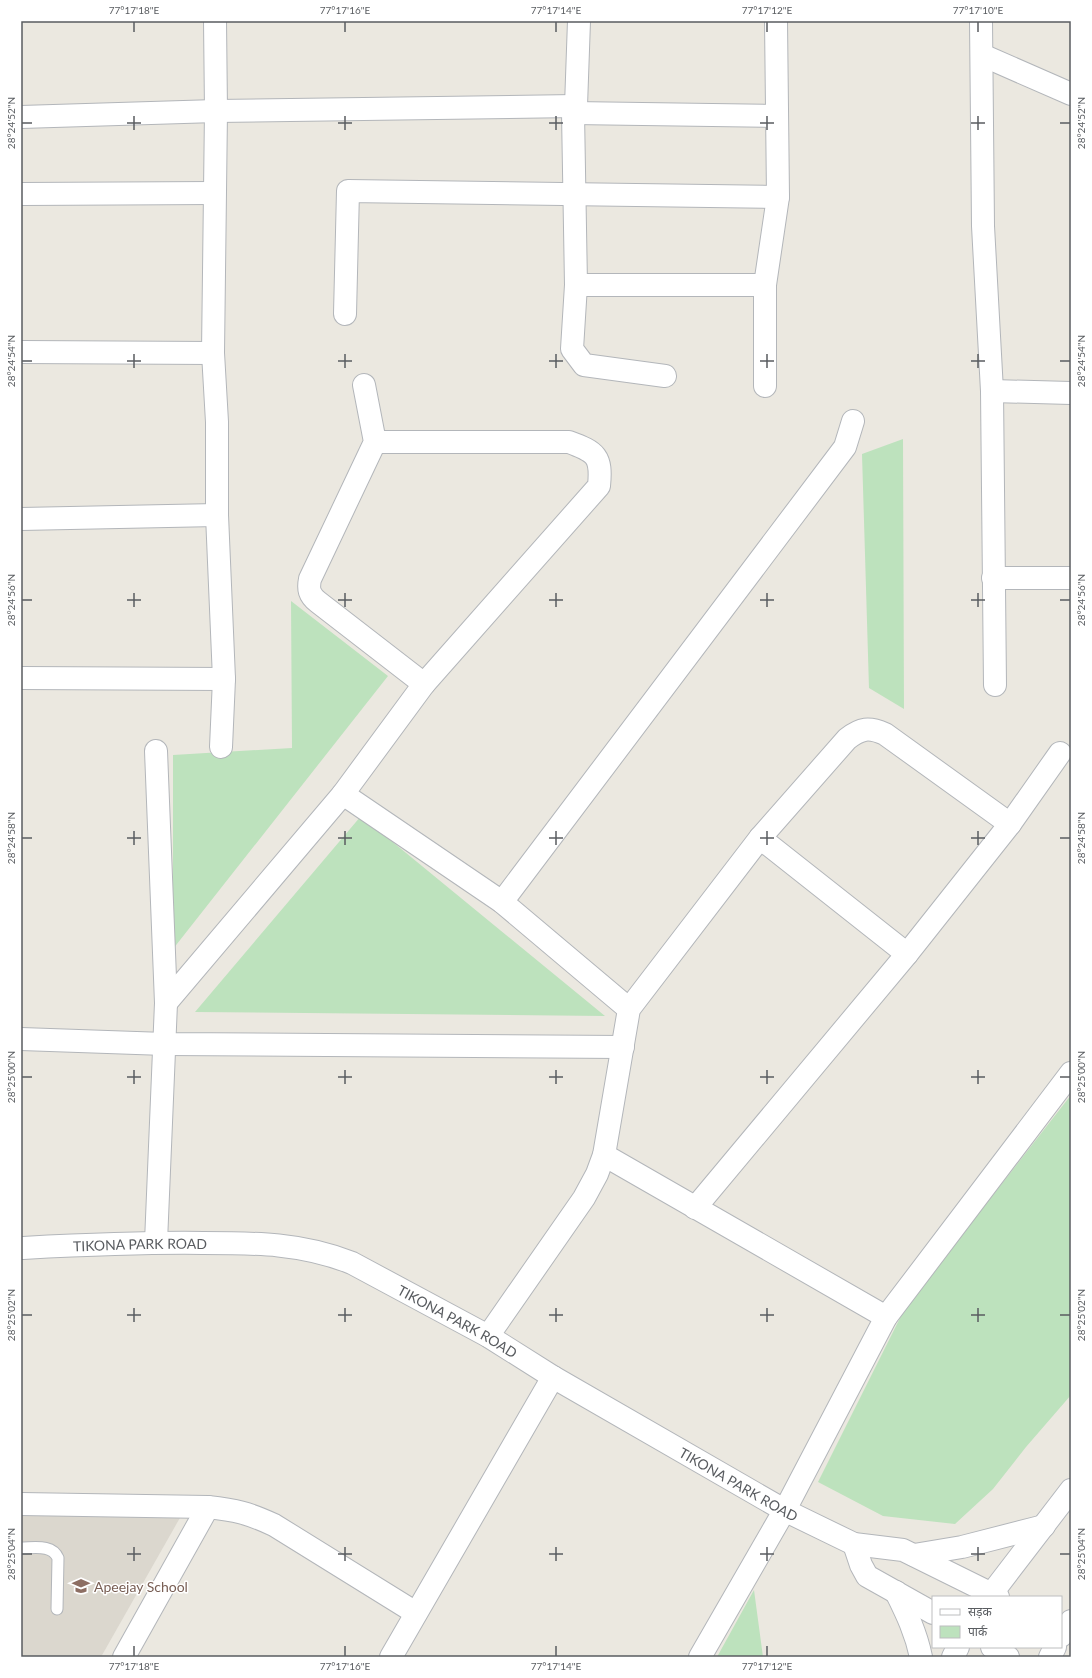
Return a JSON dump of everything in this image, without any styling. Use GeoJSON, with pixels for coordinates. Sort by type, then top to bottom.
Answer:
{"type":"FeatureCollection","features":[{"type":"Feature","properties":{"kind":"street"},"geometry":{"type":"LineString","coordinates":[[215,21],[216,111],[213,354],[217,422],[217,514],[224,679],[221,747]]}},
{"type":"Feature","properties":{"kind":"street"},"geometry":{"type":"LineString","coordinates":[[580,21],[574,110],[576,285],[572,349],[584,365],[665,376]]}},
{"type":"Feature","properties":{"kind":"street"},"geometry":{"type":"LineString","coordinates":[[765,386],[764,285],[778,197],[776,21]]}},
{"type":"Feature","properties":{"kind":"street"},"geometry":{"type":"LineString","coordinates":[[981,21],[983,226],[992,391],[995,685]]}},
{"type":"Feature","properties":{"kind":"street"},"geometry":{"type":"LineString","coordinates":[[982,55],[1071,94]]}},
{"type":"Feature","properties":{"kind":"street"},"geometry":{"type":"LineString","coordinates":[[21,117],[216,111],[574,110],[777,116]]}},
{"type":"Feature","properties":{"kind":"street"},"geometry":{"type":"LineString","coordinates":[[345,314],[348,191],[778,197]]}},
{"type":"Feature","properties":{"kind":"street"},"geometry":{"type":"LineString","coordinates":[[21,194],[214,193]]}},
{"type":"Feature","properties":{"kind":"street"},"geometry":{"type":"LineString","coordinates":[[576,285],[764,285]]}},
{"type":"Feature","properties":{"kind":"street"},"geometry":{"type":"LineString","coordinates":[[21,352],[213,354]]}},
{"type":"Feature","properties":{"kind":"street"},"geometry":{"type":"LineString","coordinates":[[364,385],[375,442],[310,578],[309,589],[311,596],[318,602],[424,684]]}},
{"type":"Feature","properties":{"kind":"street"},"geometry":{"type":"LineString","coordinates":[[992,391],[1071,394]]}},
{"type":"Feature","properties":{"kind":"street"},"geometry":{"type":"LineString","coordinates":[[502,902],[845,447],[853,421]]}},
{"type":"Feature","properties":{"kind":"street"},"geometry":{"type":"LineString","coordinates":[[166,1003],[343,794],[424,684],[599,486],[599,461],[589,449],[569,442],[375,442]]}},
{"type":"Feature","properties":{"kind":"street"},"geometry":{"type":"LineString","coordinates":[[21,519],[217,514]]}},
{"type":"Feature","properties":{"kind":"street"},"geometry":{"type":"LineString","coordinates":[[993,578],[1071,578]]}},
{"type":"Feature","properties":{"kind":"street"},"geometry":{"type":"LineString","coordinates":[[21,678],[224,679]]}},
{"type":"Feature","properties":{"kind":"street"},"geometry":{"type":"LineString","coordinates":[[488,1336],[584,1198],[597,1174],[604,1155],[629,1009],[760,838],[847,739],[858,730],[868,729],[885,734],[1010,824]]}},
{"type":"Feature","properties":{"kind":"street"},"geometry":{"type":"LineString","coordinates":[[156,751],[166,1003],[156,1242]]}},
{"type":"Feature","properties":{"kind":"street"},"geometry":{"type":"LineString","coordinates":[[695,1208],[907,954],[1010,824],[1060,753]]}},
{"type":"Feature","properties":{"kind":"street"},"geometry":{"type":"LineString","coordinates":[[343,794],[502,902],[629,1009]]}},
{"type":"Feature","properties":{"kind":"street"},"geometry":{"type":"LineString","coordinates":[[760,838],[907,954]]}},
{"type":"Feature","properties":{"kind":"street"},"geometry":{"type":"LineString","coordinates":[[21,1039],[165,1044],[623,1047]]}},
{"type":"Feature","properties":{"kind":"street"},"geometry":{"type":"LineString","coordinates":[[700,1657],[784,1510],[886,1317],[1071,1073]]}},
{"type":"Feature","properties":{"kind":"street"},"geometry":{"type":"LineString","coordinates":[[604,1155],[886,1317]]}},
{"type":"Feature","properties":{"kind":"street","name":"TIKONA PARK ROAD"},"geometry":{"type":"LineString","coordinates":[[21,1248],[156,1242],[268,1243],[308,1249],[333,1255],[352,1263],[488,1336],[553,1377],[784,1510],[854,1544],[894,1548],[914,1555],[993,1596]]}},
{"type":"Feature","properties":{"kind":"street"},"geometry":{"type":"LineString","coordinates":[[391,1657],[553,1377]]}},
{"type":"Feature","properties":{"kind":"street"},"geometry":{"type":"LineString","coordinates":[[993,1596],[1071,1490]]}},
{"type":"Feature","properties":{"kind":"street"},"geometry":{"type":"LineString","coordinates":[[21,1504],[208,1507],[234,1510],[251,1515],[274,1525],[416,1613]]}},
{"type":"Feature","properties":{"kind":"street"},"geometry":{"type":"LineString","coordinates":[[124,1657],[208,1507]]}},
{"type":"Feature","properties":{"kind":"street","name":"TIKONA PARK ROAD"},"geometry":{"type":"LineString","coordinates":[[914,1555],[962,1547],[1044,1526]]}},
{"type":"Feature","properties":{"kind":"street"},"geometry":{"type":"LineString","coordinates":[[854,1544],[861,1565],[867,1576],[932,1612]]}},
{"type":"Feature","properties":{"kind":"street"},"geometry":{"type":"LineString","coordinates":[[896,1592],[913,1625],[921,1657]]}},
{"type":"Feature","properties":{"kind":"street"},"geometry":{"type":"LineString","coordinates":[[1062,1634],[1071,1621]]}},
{"type":"Feature","properties":{"kind":"street"},"geometry":{"type":"LineString","coordinates":[[1062,1637],[1071,1645]]}},
{"type":"Feature","properties":{"kind":"street"},"geometry":{"type":"LineString","coordinates":[[952,1657],[957,1648]]}},
{"type":"Feature","properties":{"kind":"street"},"geometry":{"type":"LineString","coordinates":[[994,1648],[1008,1657]]}},
{"type":"Feature","properties":{"kind":"street"},"geometry":{"type":"LineString","coordinates":[[1050,1657],[1054,1648]]}},
{"type":"Feature","properties":{"kind":"lane"},"geometry":{"type":"LineString","coordinates":[[21,1548],[46,1548],[53,1550],[56,1553],[58,1558],[57,1609]]}},
{"type":"Feature","properties":{"kind":"shaded area","name":"Apeejay School"},"geometry":{"type":"Polygon","coordinates":[[[21,1515],[181,1516],[101,1657],[21,1657],[21,1515]]]}},
{"type":"Feature","properties":{"kind":"green space"},"geometry":{"type":"Polygon","coordinates":[[[903,439],[904,709],[869,688],[862,454],[903,439]]]}},
{"type":"Feature","properties":{"kind":"green space"},"geometry":{"type":"Polygon","coordinates":[[[291,601],[388,676],[173,949],[173,755],[292,748],[291,601]]]}},
{"type":"Feature","properties":{"kind":"green space"},"geometry":{"type":"Polygon","coordinates":[[[361,816],[605,1016],[195,1012],[361,816]]]}},
{"type":"Feature","properties":{"kind":"green space"},"geometry":{"type":"Polygon","coordinates":[[[1071,1095],[1071,1395],[1026,1447],[993,1489],[955,1524],[883,1516],[818,1482],[905,1308],[1071,1095]]]}},
{"type":"Feature","properties":{"kind":"green space"},"geometry":{"type":"Polygon","coordinates":[[[754,1590],[763,1657],[717,1657],[754,1590]]]}},
{"type":"Feature","properties":{"kind":"place","name":"Apeejay School"},"geometry":{"type":"Point","coordinates":[81,1586]}}]}
